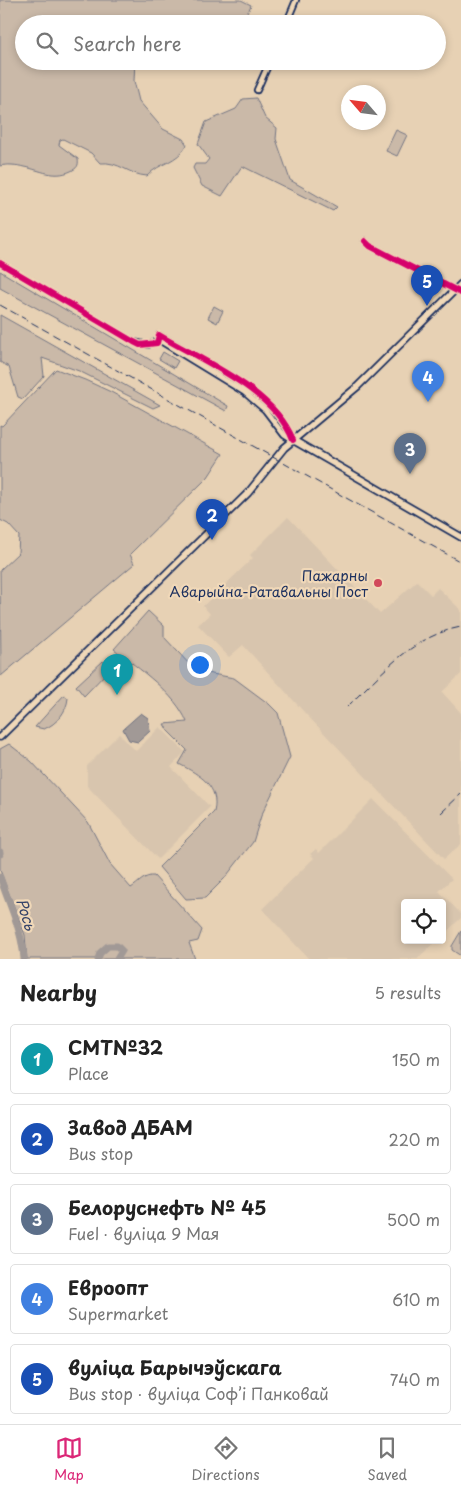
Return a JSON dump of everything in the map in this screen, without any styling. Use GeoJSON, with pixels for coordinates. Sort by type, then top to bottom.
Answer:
{"type":"FeatureCollection","features":[{"type":"Feature","properties":{"kind":"main road"},"geometry":{"type":"LineString","coordinates":[[0,737],[238,504],[268,471],[280,452],[358,387],[461,284]]}},
{"type":"Feature","properties":{"kind":"main road"},"geometry":{"type":"LineString","coordinates":[[293,440],[302,448],[461,537]]}},
{"type":"Feature","properties":{"kind":"street"},"geometry":{"type":"LineString","coordinates":[[290,15],[296,0]]}},
{"type":"Feature","properties":{"kind":"street"},"geometry":{"type":"LineString","coordinates":[[257,90],[266,70]]}},
{"type":"Feature","properties":{"kind":"street"},"geometry":{"type":"LineString","coordinates":[[366,241],[370,246],[443,282],[461,293]]}},
{"type":"Feature","properties":{"kind":"street"},"geometry":{"type":"LineString","coordinates":[[0,263],[134,342],[148,345],[159,338],[249,388],[277,415],[293,440]]}},
{"type":"Feature","properties":{"kind":"shaded area"},"geometry":{"type":"Polygon","coordinates":[[[0,0],[241,0],[251,5],[246,15],[15,15],[15,70],[135,70],[134,81],[139,101],[163,129],[183,139],[187,145],[173,159],[147,176],[113,164],[100,163],[91,153],[63,139],[60,140],[59,145],[78,159],[77,167],[71,171],[53,174],[18,166],[0,166],[0,0]]]}},
{"type":"Feature","properties":{"kind":"shaded area"},"geometry":{"type":"Polygon","coordinates":[[[256,98],[265,118],[277,128],[276,139],[290,180],[337,207],[333,211],[242,166],[222,196],[202,186],[193,168],[195,164],[205,164],[209,159],[198,144],[206,122],[236,109],[243,99],[256,98]]]}},
{"type":"Feature","properties":{"kind":"shaded area"},"geometry":{"type":"Polygon","coordinates":[[[396,130],[407,135],[397,156],[386,151],[396,130]]]}},
{"type":"Feature","properties":{"kind":"shaded area"},"geometry":{"type":"Polygon","coordinates":[[[0,271],[228,406],[226,411],[0,288],[0,271]]]}},
{"type":"Feature","properties":{"kind":"shaded area"},"geometry":{"type":"Polygon","coordinates":[[[214,306],[223,311],[217,323],[208,318],[214,306]]]}},
{"type":"Feature","properties":{"kind":"shaded area"},"geometry":{"type":"Polygon","coordinates":[[[0,315],[160,405],[153,408],[79,371],[42,358],[44,376],[23,399],[18,397],[9,367],[0,362],[0,315]]]}},
{"type":"Feature","properties":{"kind":"shaded area"},"geometry":{"type":"Polygon","coordinates":[[[163,352],[178,361],[174,368],[159,359],[163,352]]]}},
{"type":"Feature","properties":{"kind":"shaded area"},"geometry":{"type":"Polygon","coordinates":[[[56,369],[111,392],[223,454],[208,477],[130,554],[134,564],[1,676],[0,570],[18,553],[19,536],[8,524],[0,520],[0,425],[2,426],[56,369]]]}},
{"type":"Feature","properties":{"kind":"shaded area"},"geometry":{"type":"Polygon","coordinates":[[[288,517],[380,614],[417,581],[431,595],[438,588],[461,610],[461,674],[442,692],[461,713],[461,844],[444,859],[243,645],[229,657],[198,625],[210,614],[203,606],[253,558],[250,555],[288,517]]]}},
{"type":"Feature","properties":{"kind":"shaded area"},"geometry":{"type":"Polygon","coordinates":[[[148,611],[164,626],[164,637],[192,667],[201,672],[234,678],[278,713],[290,757],[261,816],[253,842],[224,879],[205,898],[186,899],[159,867],[214,812],[214,795],[207,782],[179,764],[187,750],[168,731],[164,724],[187,722],[181,711],[165,691],[114,649],[148,611]]]}},
{"type":"Feature","properties":{"kind":"shaded area"},"geometry":{"type":"Polygon","coordinates":[[[103,661],[110,669],[84,696],[76,686],[103,661]]]}},
{"type":"Feature","properties":{"kind":"shaded area"},"geometry":{"type":"Polygon","coordinates":[[[64,695],[68,698],[67,703],[57,720],[44,729],[35,727],[64,695]]]}},
{"type":"Feature","properties":{"kind":"shaded area"},"geometry":{"type":"Polygon","coordinates":[[[141,713],[148,718],[150,731],[138,742],[129,740],[123,729],[141,713]]]}},
{"type":"Feature","properties":{"kind":"shaded area"},"geometry":{"type":"Polygon","coordinates":[[[160,727],[185,752],[171,767],[210,807],[158,859],[87,786],[87,766],[119,734],[136,751],[160,727]]]}},
{"type":"Feature","properties":{"kind":"shaded area"},"geometry":{"type":"Polygon","coordinates":[[[9,744],[31,761],[88,822],[110,864],[131,888],[144,878],[154,876],[202,930],[198,941],[189,943],[195,959],[27,959],[25,935],[0,870],[0,749],[9,744]]]}},
{"type":"Feature","properties":{"kind":"shaded area"},"geometry":{"type":"Polygon","coordinates":[[[373,799],[452,879],[439,891],[461,914],[461,918],[446,932],[446,899],[401,899],[401,944],[433,944],[417,959],[309,959],[262,909],[314,858],[310,854],[316,849],[319,853],[373,799]]]}},
{"type":"Feature","properties":{"kind":"shaded area"},"geometry":{"type":"Polygon","coordinates":[[[461,931],[461,956],[452,950],[452,946],[461,931]]]}},
{"type":"Feature","properties":{"kind":"waterway","name":"Рось"},"geometry":{"type":"LineString","coordinates":[[0,877],[18,927],[24,959]]}},
{"type":"Feature","properties":{"kind":"waterway","name":"Рось"},"geometry":{"type":"LineString","coordinates":[[98,959],[100,953],[108,946],[117,946],[122,951],[117,959]]}},
{"type":"Feature","properties":{"kind":"railway"},"geometry":{"type":"LineString","coordinates":[[0,305],[461,562]]}},
{"type":"Feature","properties":{"kind":"railway"},"geometry":{"type":"LineString","coordinates":[[347,707],[398,658],[412,648],[443,632],[461,627]]}},
{"type":"Feature","properties":{"kind":"railway"},"geometry":{"type":"LineString","coordinates":[[441,813],[461,794]]}},
{"type":"Feature","properties":{"kind":"cycle path"},"geometry":{"type":"LineString","coordinates":[[365,241],[370,246],[461,293]]}},
{"type":"Feature","properties":{"kind":"cycle path"},"geometry":{"type":"LineString","coordinates":[[0,263],[140,345],[157,343],[159,335],[235,378],[270,406],[284,422],[293,440]]}},
{"type":"Feature","properties":{"kind":"place","name":"вуліца Барычэўскага"},"geometry":{"type":"Point","coordinates":[427,306]}},
{"type":"Feature","properties":{"kind":"place","name":"Евроопт"},"geometry":{"type":"Point","coordinates":[428,402]}},
{"type":"Feature","properties":{"kind":"place","name":"Белоруснефть № 45"},"geometry":{"type":"Point","coordinates":[410,474]}},
{"type":"Feature","properties":{"kind":"place","name":"Завод ДБАМ"},"geometry":{"type":"Point","coordinates":[212,540]}},
{"type":"Feature","properties":{"kind":"place","name":"Пажарны Аварыйна-Ратавальны Пост"},"geometry":{"type":"Point","coordinates":[378,583]}},
{"type":"Feature","properties":{"kind":"place","name":"СМТ№32"},"geometry":{"type":"Point","coordinates":[117,695]}}]}
